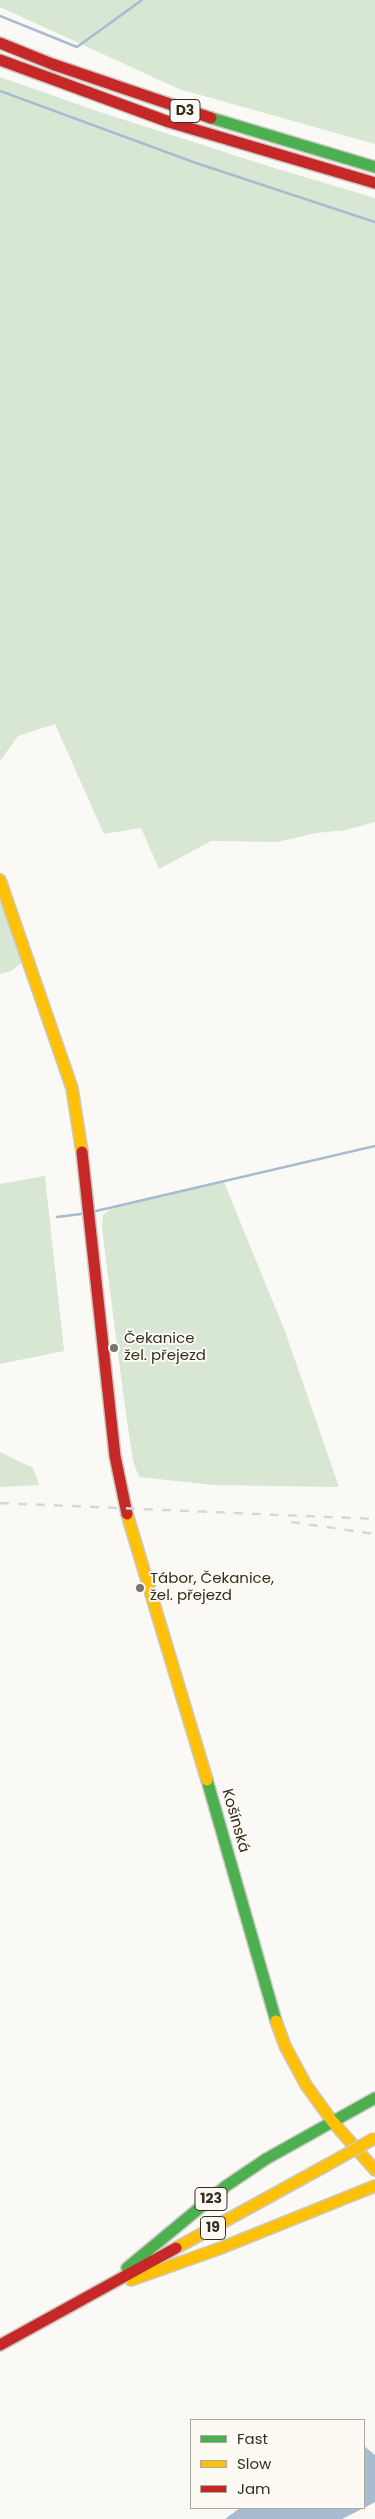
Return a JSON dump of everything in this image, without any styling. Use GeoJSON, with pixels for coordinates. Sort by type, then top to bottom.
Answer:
{"type":"FeatureCollection","features":[{"type":"Feature","properties":{"kind":"main road","name":"D3"},"geometry":{"type":"LineString","coordinates":[[0,42],[52,64],[173,107],[375,167]]}},
{"type":"Feature","properties":{"kind":"main road","name":"D3"},"geometry":{"type":"LineString","coordinates":[[0,60],[47,79],[168,122],[375,183]]}},
{"type":"Feature","properties":{"kind":"main road","name":"Košínská"},"geometry":{"type":"LineString","coordinates":[[0,880],[72,1088],[80,1138],[115,1456],[127,1515],[200,1754],[271,2008],[289,2053],[306,2085],[332,2121],[375,2170]]}},
{"type":"Feature","properties":{"kind":"main road"},"geometry":{"type":"LineString","coordinates":[[332,2121],[375,2098]]}},
{"type":"Feature","properties":{"kind":"main road","name":"123"},"geometry":{"type":"LineString","coordinates":[[99,2291],[226,2186],[332,2121]]}},
{"type":"Feature","properties":{"kind":"main road","name":"19"},"geometry":{"type":"LineString","coordinates":[[0,2346],[375,2138]]}},
{"type":"Feature","properties":{"kind":"main road"},"geometry":{"type":"LineString","coordinates":[[99,2291],[183,2263],[375,2186]]}},
{"type":"Feature","properties":{"kind":"green space"},"geometry":{"type":"Polygon","coordinates":[[[0,0],[375,0],[375,144],[179,89],[0,7],[0,0]]]}},
{"type":"Feature","properties":{"kind":"green space"},"geometry":{"type":"Polygon","coordinates":[[[0,77],[97,111],[375,198],[375,822],[346,830],[316,833],[277,842],[211,841],[159,869],[141,828],[104,834],[55,724],[18,736],[0,761],[0,77]]]}},
{"type":"Feature","properties":{"kind":"green space"},"geometry":{"type":"Polygon","coordinates":[[[0,893],[23,962],[11,971],[0,974],[0,893]]]}},
{"type":"Feature","properties":{"kind":"green space"},"geometry":{"type":"Polygon","coordinates":[[[45,1176],[64,1351],[0,1364],[0,1184],[45,1176]]]}},
{"type":"Feature","properties":{"kind":"green space"},"geometry":{"type":"Polygon","coordinates":[[[224,1182],[286,1334],[339,1487],[213,1485],[139,1477],[133,1461],[125,1407],[102,1229],[103,1215],[111,1208],[224,1182]]]}},
{"type":"Feature","properties":{"kind":"green space"},"geometry":{"type":"Polygon","coordinates":[[[0,1452],[33,1468],[39,1485],[0,1487],[0,1452]]]}},
{"type":"Feature","properties":{"kind":"water"},"geometry":{"type":"Polygon","coordinates":[[[365,2447],[375,2455],[375,2502],[365,2507],[365,2447]]]}},
{"type":"Feature","properties":{"kind":"water"},"geometry":{"type":"Polygon","coordinates":[[[239,2509],[362,2509],[342,2519],[225,2519],[239,2509]]]}},
{"type":"Feature","properties":{"kind":"waterway"},"geometry":{"type":"LineString","coordinates":[[0,16],[77,47],[142,0]]}},
{"type":"Feature","properties":{"kind":"waterway"},"geometry":{"type":"LineString","coordinates":[[0,91],[196,163],[375,222]]}},
{"type":"Feature","properties":{"kind":"waterway"},"geometry":{"type":"LineString","coordinates":[[96,1211],[375,1146]]}},
{"type":"Feature","properties":{"kind":"waterway"},"geometry":{"type":"LineString","coordinates":[[57,1217],[81,1214]]}},
{"type":"Feature","properties":{"kind":"railway"},"geometry":{"type":"LineString","coordinates":[[0,1503],[375,1519]]}},
{"type":"Feature","properties":{"kind":"railway"},"geometry":{"type":"LineString","coordinates":[[291,1522],[375,1534]]}},
{"type":"Feature","properties":{"kind":"traffic: fast"},"geometry":{"type":"LineString","coordinates":[[211,118],[375,167]]}},
{"type":"Feature","properties":{"kind":"traffic: fast"},"geometry":{"type":"LineString","coordinates":[[207,1780],[276,2021]]}},
{"type":"Feature","properties":{"kind":"traffic: fast"},"geometry":{"type":"LineString","coordinates":[[127,2268],[226,2186],[266,2159],[375,2098]]}},
{"type":"Feature","properties":{"kind":"traffic: slow"},"geometry":{"type":"LineString","coordinates":[[0,880],[72,1088],[82,1152]]}},
{"type":"Feature","properties":{"kind":"traffic: slow"},"geometry":{"type":"LineString","coordinates":[[127,1514],[207,1780]]}},
{"type":"Feature","properties":{"kind":"traffic: slow"},"geometry":{"type":"LineString","coordinates":[[276,2021],[285,2046],[306,2085],[332,2121],[375,2170]]}},
{"type":"Feature","properties":{"kind":"traffic: slow"},"geometry":{"type":"LineString","coordinates":[[327,2165],[375,2138]]}},
{"type":"Feature","properties":{"kind":"traffic: slow"},"geometry":{"type":"LineString","coordinates":[[176,2248],[327,2165]]}},
{"type":"Feature","properties":{"kind":"traffic: slow"},"geometry":{"type":"LineString","coordinates":[[131,2280],[221,2248],[375,2186]]}},
{"type":"Feature","properties":{"kind":"traffic: jam"},"geometry":{"type":"LineString","coordinates":[[0,43],[52,64],[211,118]]}},
{"type":"Feature","properties":{"kind":"traffic: jam"},"geometry":{"type":"LineString","coordinates":[[0,60],[169,122],[375,183]]}},
{"type":"Feature","properties":{"kind":"traffic: jam"},"geometry":{"type":"LineString","coordinates":[[82,1152],[115,1456],[127,1514]]}},
{"type":"Feature","properties":{"kind":"traffic: jam"},"geometry":{"type":"LineString","coordinates":[[0,2345],[176,2248]]}},
{"type":"Feature","properties":{"kind":"place","name":"Čekanice žel. přejezd"},"geometry":{"type":"Point","coordinates":[114,1348]}},
{"type":"Feature","properties":{"kind":"place","name":"Tábor, Čekanice, žel. přejezd"},"geometry":{"type":"Point","coordinates":[140,1588]}}]}
